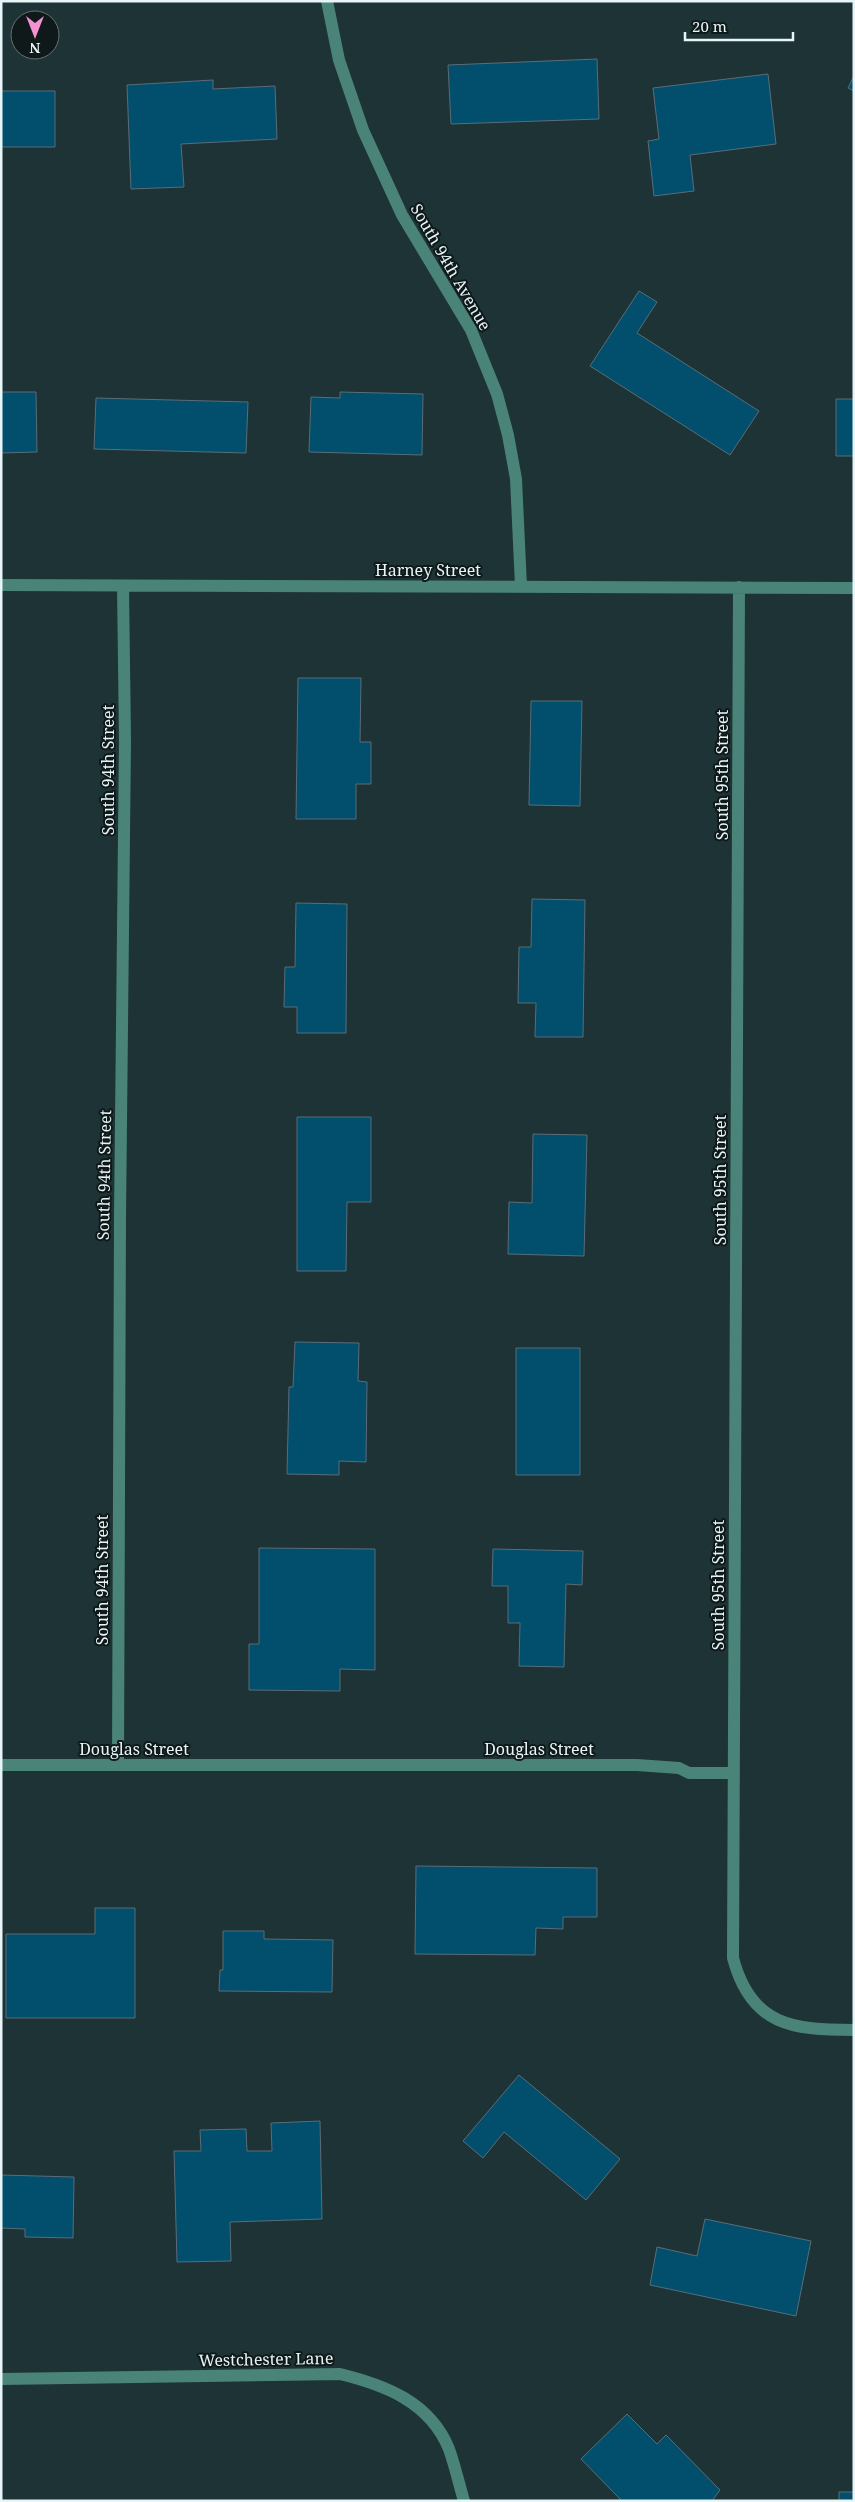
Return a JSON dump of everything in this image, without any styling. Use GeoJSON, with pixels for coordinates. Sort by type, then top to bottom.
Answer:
{"type":"FeatureCollection","features":[{"type":"Feature","properties":{"kind":"street","name":"South 94th Avenue"},"geometry":{"type":"LineString","coordinates":[[327,1],[339,60],[363,130],[402,215],[471,330],[497,394],[508,435],[516,479],[521,586]]}},
{"type":"Feature","properties":{"kind":"street","name":"Harney Street"},"geometry":{"type":"LineString","coordinates":[[1,585],[854,588]]}},
{"type":"Feature","properties":{"kind":"street","name":"South 94th Street"},"geometry":{"type":"LineString","coordinates":[[118,1765],[124,740],[123,586]]}},
{"type":"Feature","properties":{"kind":"street","name":"South 95th Street"},"geometry":{"type":"LineString","coordinates":[[734,1773],[739,587]]}},
{"type":"Feature","properties":{"kind":"street","name":"Douglas Street"},"geometry":{"type":"LineString","coordinates":[[1,1765],[637,1765],[679,1768],[689,1773],[734,1773]]}},
{"type":"Feature","properties":{"kind":"street"},"geometry":{"type":"LineString","coordinates":[[734,1773],[733,1958],[738,1979],[751,1999],[769,2016],[786,2024],[816,2030],[854,2030]]}},
{"type":"Feature","properties":{"kind":"street","name":"Westchester Lane"},"geometry":{"type":"LineString","coordinates":[[1,2379],[340,2374],[375,2383],[407,2398],[432,2420],[448,2448],[464,2501]]}},
{"type":"Feature","properties":{"kind":"building"},"geometry":{"type":"Polygon","coordinates":[[[597,59],[599,119],[451,124],[448,65],[597,59]]]}},
{"type":"Feature","properties":{"kind":"building"},"geometry":{"type":"Polygon","coordinates":[[[768,74],[776,144],[690,155],[694,191],[654,196],[648,141],[659,139],[653,88],[768,74]]]}},
{"type":"Feature","properties":{"kind":"building"},"geometry":{"type":"Polygon","coordinates":[[[854,76],[854,91],[848,88],[854,76]]]}},
{"type":"Feature","properties":{"kind":"building"},"geometry":{"type":"Polygon","coordinates":[[[213,80],[213,89],[275,86],[277,139],[181,144],[184,187],[131,189],[127,85],[213,80]]]}},
{"type":"Feature","properties":{"kind":"building"},"geometry":{"type":"Polygon","coordinates":[[[1,91],[55,91],[55,147],[1,147],[1,91]]]}},
{"type":"Feature","properties":{"kind":"building"},"geometry":{"type":"Polygon","coordinates":[[[639,291],[657,302],[637,333],[759,411],[730,455],[590,366],[639,291]]]}},
{"type":"Feature","properties":{"kind":"building"},"geometry":{"type":"Polygon","coordinates":[[[1,392],[36,392],[37,452],[1,453],[1,392]]]}},
{"type":"Feature","properties":{"kind":"building"},"geometry":{"type":"Polygon","coordinates":[[[340,392],[423,394],[422,455],[309,452],[311,397],[340,398],[340,392]]]}},
{"type":"Feature","properties":{"kind":"building"},"geometry":{"type":"Polygon","coordinates":[[[96,398],[248,402],[246,453],[94,449],[96,398]]]}},
{"type":"Feature","properties":{"kind":"building"},"geometry":{"type":"Polygon","coordinates":[[[836,399],[854,399],[854,456],[836,456],[836,399]]]}},
{"type":"Feature","properties":{"kind":"building"},"geometry":{"type":"Polygon","coordinates":[[[298,678],[361,678],[360,742],[371,742],[371,784],[356,784],[356,819],[296,819],[298,678]]]}},
{"type":"Feature","properties":{"kind":"building"},"geometry":{"type":"Polygon","coordinates":[[[531,701],[582,701],[580,806],[529,805],[531,701]]]}},
{"type":"Feature","properties":{"kind":"building"},"geometry":{"type":"Polygon","coordinates":[[[532,899],[585,900],[583,1037],[535,1037],[536,1003],[518,1003],[519,947],[531,947],[532,899]]]}},
{"type":"Feature","properties":{"kind":"building"},"geometry":{"type":"Polygon","coordinates":[[[296,903],[347,904],[346,1033],[297,1033],[297,1007],[284,1007],[285,967],[295,967],[296,903]]]}},
{"type":"Feature","properties":{"kind":"building"},"geometry":{"type":"Polygon","coordinates":[[[297,1117],[371,1117],[371,1202],[347,1202],[346,1271],[297,1271],[297,1117]]]}},
{"type":"Feature","properties":{"kind":"building"},"geometry":{"type":"Polygon","coordinates":[[[533,1134],[587,1135],[584,1256],[508,1254],[509,1202],[532,1203],[533,1134]]]}},
{"type":"Feature","properties":{"kind":"building"},"geometry":{"type":"Polygon","coordinates":[[[295,1342],[359,1343],[358,1381],[367,1382],[366,1462],[339,1461],[339,1475],[287,1474],[289,1387],[293,1387],[295,1342]]]}},
{"type":"Feature","properties":{"kind":"building"},"geometry":{"type":"Polygon","coordinates":[[[516,1348],[580,1348],[580,1475],[516,1475],[516,1348]]]}},
{"type":"Feature","properties":{"kind":"building"},"geometry":{"type":"Polygon","coordinates":[[[259,1548],[375,1549],[375,1670],[340,1669],[340,1691],[249,1690],[249,1644],[259,1644],[259,1548]]]}},
{"type":"Feature","properties":{"kind":"building"},"geometry":{"type":"Polygon","coordinates":[[[493,1549],[583,1551],[582,1585],[566,1584],[564,1667],[519,1666],[520,1623],[508,1623],[508,1586],[492,1586],[493,1549]]]}},
{"type":"Feature","properties":{"kind":"building"},"geometry":{"type":"Polygon","coordinates":[[[416,1866],[597,1868],[597,1917],[563,1917],[563,1929],[536,1928],[535,1955],[415,1954],[416,1866]]]}},
{"type":"Feature","properties":{"kind":"building"},"geometry":{"type":"Polygon","coordinates":[[[95,1908],[135,1908],[135,2018],[6,2018],[6,1934],[95,1934],[95,1908]]]}},
{"type":"Feature","properties":{"kind":"building"},"geometry":{"type":"Polygon","coordinates":[[[223,1931],[264,1931],[264,1939],[333,1940],[332,1992],[219,1991],[220,1970],[223,1970],[223,1931]]]}},
{"type":"Feature","properties":{"kind":"building"},"geometry":{"type":"Polygon","coordinates":[[[519,2075],[620,2159],[586,2200],[504,2132],[483,2158],[463,2141],[519,2075]]]}},
{"type":"Feature","properties":{"kind":"building"},"geometry":{"type":"Polygon","coordinates":[[[320,2121],[322,2219],[230,2222],[231,2261],[177,2262],[174,2151],[201,2151],[200,2130],[246,2129],[247,2151],[272,2151],[271,2123],[320,2121]]]}},
{"type":"Feature","properties":{"kind":"building"},"geometry":{"type":"Polygon","coordinates":[[[1,2175],[74,2177],[73,2238],[25,2237],[25,2229],[1,2228],[1,2175]]]}},
{"type":"Feature","properties":{"kind":"building"},"geometry":{"type":"Polygon","coordinates":[[[705,2219],[811,2241],[796,2316],[650,2285],[657,2247],[697,2256],[705,2219]]]}},
{"type":"Feature","properties":{"kind":"building"},"geometry":{"type":"Polygon","coordinates":[[[627,2414],[657,2444],[666,2435],[720,2490],[712,2501],[622,2501],[581,2459],[627,2414]]]}},
{"type":"Feature","properties":{"kind":"building"},"geometry":{"type":"Polygon","coordinates":[[[839,2492],[854,2492],[854,2501],[839,2501],[839,2492]]]}}]}
